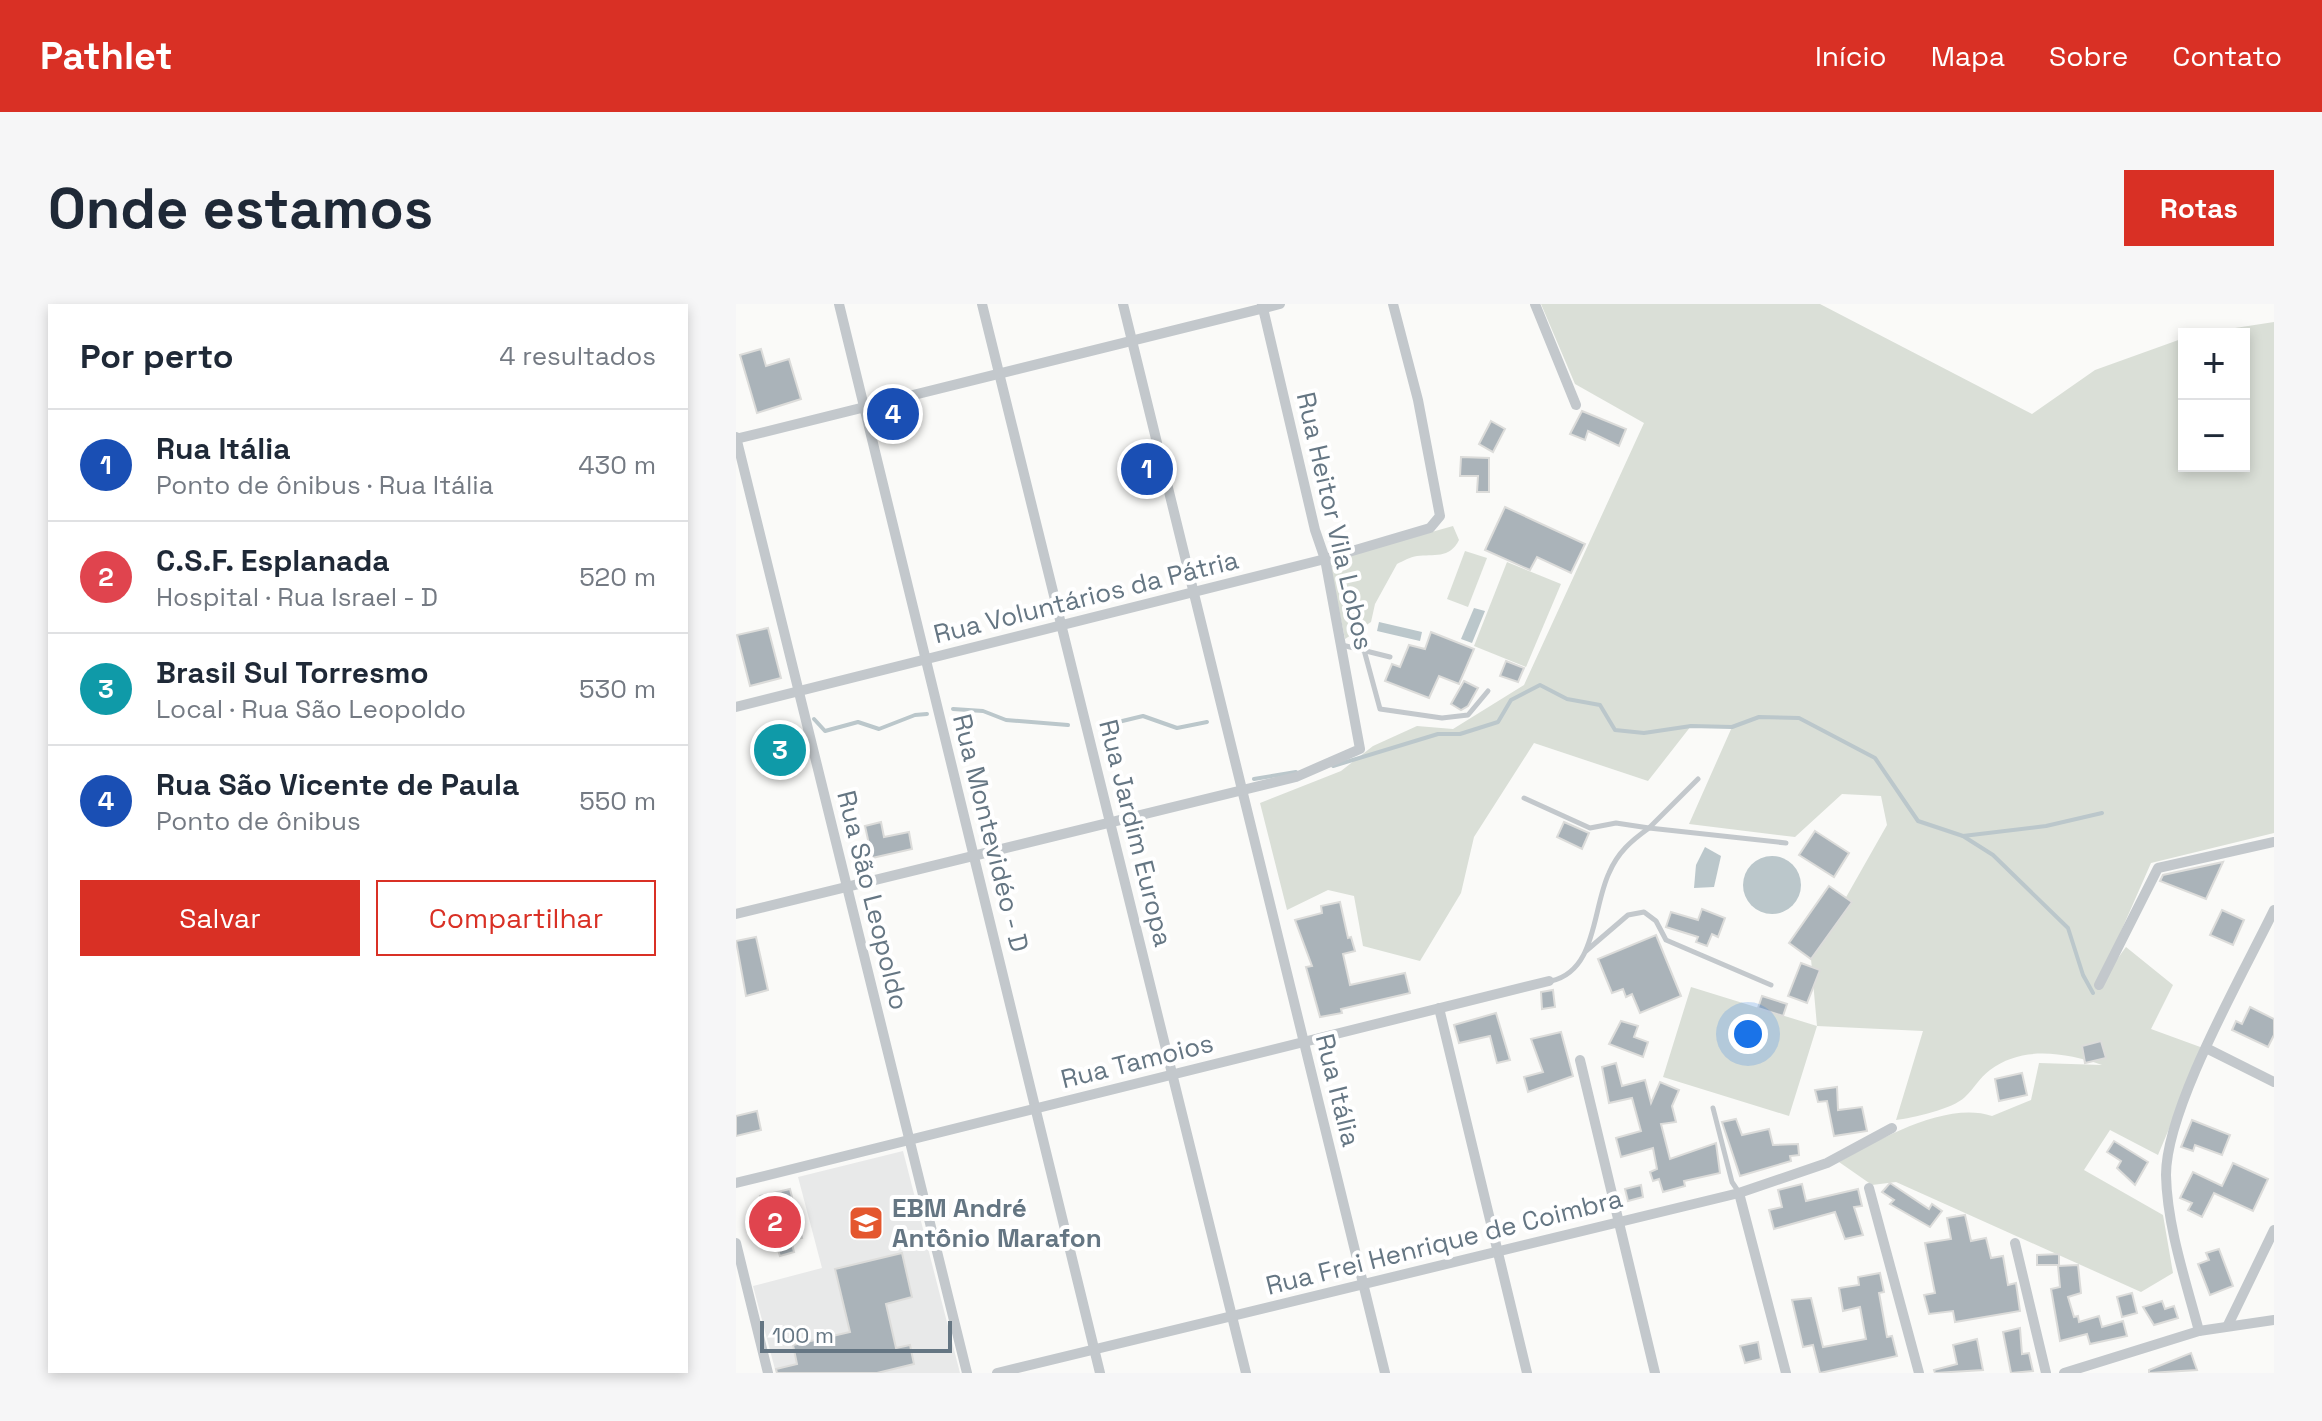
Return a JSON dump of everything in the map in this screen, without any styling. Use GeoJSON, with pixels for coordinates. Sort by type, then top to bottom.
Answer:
{"type":"FeatureCollection","features":[{"type":"Feature","properties":{"kind":"street","name":"Rua Montevidéo - D"},"geometry":{"type":"LineString","coordinates":[[839,304],[1100,1373]]}},
{"type":"Feature","properties":{"kind":"street","name":"Rua Jardim Europa"},"geometry":{"type":"LineString","coordinates":[[982,304],[1246,1373]]}},
{"type":"Feature","properties":{"kind":"street","name":"Rua Itália"},"geometry":{"type":"LineString","coordinates":[[1123,304],[1385,1373]]}},
{"type":"Feature","properties":{"kind":"street"},"geometry":{"type":"LineString","coordinates":[[736,438],[1280,304]]}},
{"type":"Feature","properties":{"kind":"street","name":"Rua Voluntários da Pátria"},"geometry":{"type":"LineString","coordinates":[[736,707],[1325,559],[1430,528],[1440,516],[1418,400],[1393,304]]}},
{"type":"Feature","properties":{"kind":"street"},"geometry":{"type":"LineString","coordinates":[[1535,304],[1576,405]]}},
{"type":"Feature","properties":{"kind":"street","name":"Rua Heitor Vila Lobos"},"geometry":{"type":"LineString","coordinates":[[1242,790],[1296,777],[1360,749],[1325,559],[1315,530],[1263,306]]}},
{"type":"Feature","properties":{"kind":"street","name":"Rua São Leopoldo"},"geometry":{"type":"LineString","coordinates":[[736,438],[967,1373]]}},
{"type":"Feature","properties":{"kind":"street"},"geometry":{"type":"LineString","coordinates":[[736,914],[1242,790]]}},
{"type":"Feature","properties":{"kind":"street"},"geometry":{"type":"LineString","coordinates":[[2099,985],[2158,868],[2274,842]]}},
{"type":"Feature","properties":{"kind":"street"},"geometry":{"type":"LineString","coordinates":[[2199,1331],[2166,1178],[2167,1157],[2180,1111],[2274,910]]}},
{"type":"Feature","properties":{"kind":"street","name":"Rua Tamoios"},"geometry":{"type":"LineString","coordinates":[[736,1183],[1549,981]]}},
{"type":"Feature","properties":{"kind":"street"},"geometry":{"type":"LineString","coordinates":[[1439,1008],[1527,1373]]}},
{"type":"Feature","properties":{"kind":"street"},"geometry":{"type":"LineString","coordinates":[[2208,1049],[2274,1082]]}},
{"type":"Feature","properties":{"kind":"street"},"geometry":{"type":"LineString","coordinates":[[1580,1060],[1655,1373]]}},
{"type":"Feature","properties":{"kind":"street","name":"Rua Frei Henrique de Coimbra"},"geometry":{"type":"LineString","coordinates":[[997,1373],[1739,1193],[1827,1163],[1892,1128]]}},
{"type":"Feature","properties":{"kind":"street"},"geometry":{"type":"LineString","coordinates":[[1869,1188],[1919,1373]]}},
{"type":"Feature","properties":{"kind":"street"},"geometry":{"type":"LineString","coordinates":[[1739,1193],[1786,1373]]}},
{"type":"Feature","properties":{"kind":"street"},"geometry":{"type":"LineString","coordinates":[[2228,1325],[2274,1230]]}},
{"type":"Feature","properties":{"kind":"street"},"geometry":{"type":"LineString","coordinates":[[736,1243],[768,1373]]}},
{"type":"Feature","properties":{"kind":"street"},"geometry":{"type":"LineString","coordinates":[[2015,1243],[2046,1373]]}},
{"type":"Feature","properties":{"kind":"street"},"geometry":{"type":"LineString","coordinates":[[2064,1373],[2199,1331],[2274,1320]]}},
{"type":"Feature","properties":{"kind":"lane"},"geometry":{"type":"LineString","coordinates":[[1341,645],[1390,657]]}},
{"type":"Feature","properties":{"kind":"lane"},"geometry":{"type":"LineString","coordinates":[[1364,650],[1380,709],[1442,718],[1468,715],[1488,691]]}},
{"type":"Feature","properties":{"kind":"lane"},"geometry":{"type":"LineString","coordinates":[[1584,953],[1608,874],[1624,846],[1649,828],[1698,779]]}},
{"type":"Feature","properties":{"kind":"lane"},"geometry":{"type":"LineString","coordinates":[[1524,798],[1590,828],[1616,823],[1786,843]]}},
{"type":"Feature","properties":{"kind":"lane"},"geometry":{"type":"LineString","coordinates":[[1549,981],[1567,977],[1584,953],[1628,915],[1644,912],[1656,921],[1666,940],[1771,985]]}},
{"type":"Feature","properties":{"kind":"lane"},"geometry":{"type":"LineString","coordinates":[[1713,1108],[1732,1182],[1739,1193]]}},
{"type":"Feature","properties":{"kind":"shaded area"},"geometry":{"type":"Polygon","coordinates":[[[1541,304],[1820,304],[2032,414],[2095,370],[2178,340],[2178,472],[2250,472],[2250,328],[2235,328],[2274,322],[2274,833],[2151,863],[2096,988],[2126,947],[2173,985],[2151,1029],[2203,1048],[2158,1155],[2110,1130],[2084,1170],[2163,1215],[2173,1273],[2141,1292],[1896,1182],[1872,1185],[1839,1162],[1893,1133],[1934,1118],[1974,1113],[1992,1116],[2031,1100],[2039,1063],[2102,1065],[2059,1055],[2016,1057],[1990,1070],[1959,1101],[1932,1112],[1896,1120],[1923,1031],[1817,1026],[1811,959],[1887,825],[1881,796],[1842,794],[1795,837],[1689,824],[1732,727],[1691,726],[1648,781],[1534,743],[1474,837],[1461,893],[1420,961],[1363,946],[1354,896],[1328,890],[1287,910],[1260,803],[1341,771],[1373,746],[1417,726],[1453,729],[1524,685],[1644,423],[1575,384],[1541,304]]]}},
{"type":"Feature","properties":{"kind":"shaded area"},"geometry":{"type":"Polygon","coordinates":[[[1453,526],[1459,540],[1455,546],[1446,553],[1414,557],[1397,564],[1375,604],[1371,622],[1345,639],[1329,561],[1453,526]]]}},
{"type":"Feature","properties":{"kind":"shaded area"},"geometry":{"type":"Polygon","coordinates":[[[1465,551],[1487,558],[1468,607],[1447,599],[1465,551]]]}},
{"type":"Feature","properties":{"kind":"shaded area"},"geometry":{"type":"Polygon","coordinates":[[[1507,562],[1561,584],[1526,667],[1474,646],[1507,562]]]}},
{"type":"Feature","properties":{"kind":"shaded area"},"geometry":{"type":"Polygon","coordinates":[[[1474,608],[1485,611],[1472,643],[1461,639],[1474,608]]]}},
{"type":"Feature","properties":{"kind":"shaded area"},"geometry":{"type":"Polygon","coordinates":[[[1379,622],[1422,632],[1420,641],[1377,631],[1379,622]]]}},
{"type":"Feature","properties":{"kind":"shaded area"},"geometry":{"type":"Polygon","coordinates":[[[1705,847],[1721,856],[1714,887],[1694,888],[1696,865],[1705,847]]]}},
{"type":"Feature","properties":{"kind":"shaded area"},"geometry":{"type":"Polygon","coordinates":[[[1772,856],[1783,858],[1792,865],[1799,874],[1799,896],[1792,905],[1783,912],[1772,914],[1761,912],[1752,905],[1745,896],[1743,885],[1745,874],[1752,865],[1761,858],[1772,856]]]}},
{"type":"Feature","properties":{"kind":"shaded area"},"geometry":{"type":"Polygon","coordinates":[[[1691,987],[1817,1026],[1789,1116],[1663,1077],[1691,987]]]}},
{"type":"Feature","properties":{"kind":"shaded area","name":"EBM André Antônio Marafon"},"geometry":{"type":"Polygon","coordinates":[[[903,1151],[960,1373],[776,1373],[753,1286],[822,1268],[798,1177],[903,1151]]]}},
{"type":"Feature","properties":{"kind":"building"},"geometry":{"type":"Polygon","coordinates":[[[761,349],[766,366],[789,359],[801,399],[757,413],[740,355],[761,349]]]}},
{"type":"Feature","properties":{"kind":"building"},"geometry":{"type":"Polygon","coordinates":[[[1582,411],[1626,429],[1619,446],[1588,431],[1585,440],[1570,434],[1582,411]]]}},
{"type":"Feature","properties":{"kind":"building"},"geometry":{"type":"Polygon","coordinates":[[[1491,421],[1505,429],[1493,452],[1479,444],[1491,421]]]}},
{"type":"Feature","properties":{"kind":"building"},"geometry":{"type":"Polygon","coordinates":[[[1461,457],[1489,458],[1489,492],[1477,492],[1478,476],[1460,476],[1461,457]]]}},
{"type":"Feature","properties":{"kind":"building"},"geometry":{"type":"Polygon","coordinates":[[[1505,507],[1585,544],[1571,573],[1537,557],[1530,570],[1485,550],[1505,507]]]}},
{"type":"Feature","properties":{"kind":"building"},"geometry":{"type":"Polygon","coordinates":[[[768,628],[781,678],[750,686],[737,635],[768,628]]]}},
{"type":"Feature","properties":{"kind":"building"},"geometry":{"type":"Polygon","coordinates":[[[1431,632],[1474,649],[1459,684],[1439,676],[1429,698],[1385,681],[1392,664],[1400,667],[1409,645],[1425,649],[1431,632]]]}},
{"type":"Feature","properties":{"kind":"building"},"geometry":{"type":"Polygon","coordinates":[[[1506,661],[1524,668],[1518,682],[1500,676],[1506,661]]]}},
{"type":"Feature","properties":{"kind":"building"},"geometry":{"type":"Polygon","coordinates":[[[1464,681],[1478,688],[1468,706],[1461,710],[1451,704],[1464,681]]]}},
{"type":"Feature","properties":{"kind":"building"},"geometry":{"type":"Polygon","coordinates":[[[787,726],[798,767],[773,774],[761,733],[787,726]]]}},
{"type":"Feature","properties":{"kind":"building"},"geometry":{"type":"Polygon","coordinates":[[[881,822],[884,837],[909,832],[912,849],[872,858],[865,826],[881,822]]]}},
{"type":"Feature","properties":{"kind":"building"},"geometry":{"type":"Polygon","coordinates":[[[1564,822],[1589,833],[1582,849],[1557,837],[1564,822]]]}},
{"type":"Feature","properties":{"kind":"building"},"geometry":{"type":"Polygon","coordinates":[[[1815,831],[1849,853],[1834,877],[1799,855],[1815,831]]]}},
{"type":"Feature","properties":{"kind":"building"},"geometry":{"type":"Polygon","coordinates":[[[2223,862],[2206,899],[2160,881],[2163,875],[2223,862]]]}},
{"type":"Feature","properties":{"kind":"building"},"geometry":{"type":"Polygon","coordinates":[[[1829,886],[1852,902],[1811,959],[1789,943],[1829,886]]]}},
{"type":"Feature","properties":{"kind":"building"},"geometry":{"type":"Polygon","coordinates":[[[1340,902],[1348,938],[1351,937],[1355,951],[1343,954],[1350,985],[1405,973],[1410,993],[1320,1017],[1306,967],[1312,966],[1295,920],[1322,913],[1321,906],[1340,902]]]}},
{"type":"Feature","properties":{"kind":"building"},"geometry":{"type":"Polygon","coordinates":[[[1702,909],[1725,918],[1718,937],[1712,934],[1707,946],[1696,942],[1698,937],[1666,927],[1671,912],[1698,920],[1702,909]]]}},
{"type":"Feature","properties":{"kind":"building"},"geometry":{"type":"Polygon","coordinates":[[[2222,910],[2244,920],[2233,945],[2210,935],[2222,910]]]}},
{"type":"Feature","properties":{"kind":"building"},"geometry":{"type":"Polygon","coordinates":[[[1656,935],[1681,996],[1640,1013],[1632,994],[1626,997],[1623,989],[1612,993],[1598,959],[1656,935]]]}},
{"type":"Feature","properties":{"kind":"building"},"geometry":{"type":"Polygon","coordinates":[[[756,937],[768,990],[746,996],[736,941],[756,937]]]}},
{"type":"Feature","properties":{"kind":"building"},"geometry":{"type":"Polygon","coordinates":[[[1801,963],[1820,970],[1807,1003],[1788,996],[1801,963]]]}},
{"type":"Feature","properties":{"kind":"building"},"geometry":{"type":"Polygon","coordinates":[[[1553,990],[1555,1007],[1542,1009],[1541,992],[1553,990]]]}},
{"type":"Feature","properties":{"kind":"building"},"geometry":{"type":"Polygon","coordinates":[[[1762,996],[1787,1004],[1783,1016],[1758,1008],[1762,996]]]}},
{"type":"Feature","properties":{"kind":"building"},"geometry":{"type":"Polygon","coordinates":[[[2250,1007],[2274,1019],[2274,1035],[2268,1047],[2232,1030],[2236,1021],[2242,1024],[2250,1007]]]}},
{"type":"Feature","properties":{"kind":"building"},"geometry":{"type":"Polygon","coordinates":[[[1496,1013],[1510,1060],[1497,1063],[1490,1036],[1459,1043],[1454,1025],[1496,1013]]]}},
{"type":"Feature","properties":{"kind":"building"},"geometry":{"type":"Polygon","coordinates":[[[1621,1021],[1638,1026],[1634,1037],[1648,1042],[1643,1057],[1609,1044],[1621,1021]]]}},
{"type":"Feature","properties":{"kind":"building"},"geometry":{"type":"Polygon","coordinates":[[[1561,1032],[1573,1076],[1528,1092],[1524,1077],[1543,1072],[1531,1039],[1561,1032]]]}},
{"type":"Feature","properties":{"kind":"building"},"geometry":{"type":"Polygon","coordinates":[[[2101,1041],[2106,1058],[2085,1063],[2082,1046],[2101,1041]]]}},
{"type":"Feature","properties":{"kind":"building"},"geometry":{"type":"Polygon","coordinates":[[[1616,1063],[1622,1086],[1645,1080],[1651,1103],[1660,1082],[1679,1090],[1672,1106],[1676,1122],[1661,1124],[1670,1159],[1716,1143],[1720,1173],[1684,1181],[1685,1186],[1663,1192],[1659,1179],[1653,1181],[1650,1172],[1657,1169],[1653,1148],[1621,1157],[1616,1138],[1641,1131],[1632,1098],[1609,1103],[1602,1067],[1616,1063]]]}},
{"type":"Feature","properties":{"kind":"building"},"geometry":{"type":"Polygon","coordinates":[[[2022,1073],[2027,1095],[1999,1101],[1995,1079],[2022,1073]]]}},
{"type":"Feature","properties":{"kind":"building"},"geometry":{"type":"Polygon","coordinates":[[[1837,1087],[1838,1110],[1862,1107],[1867,1131],[1834,1136],[1827,1101],[1818,1102],[1815,1090],[1837,1087]]]}},
{"type":"Feature","properties":{"kind":"building"},"geometry":{"type":"Polygon","coordinates":[[[757,1111],[761,1130],[736,1136],[736,1116],[757,1111]]]}},
{"type":"Feature","properties":{"kind":"building"},"geometry":{"type":"Polygon","coordinates":[[[1736,1119],[1742,1135],[1769,1129],[1773,1145],[1798,1144],[1799,1155],[1790,1156],[1791,1161],[1740,1176],[1722,1122],[1736,1119]]]}},
{"type":"Feature","properties":{"kind":"building"},"geometry":{"type":"Polygon","coordinates":[[[2192,1120],[2230,1135],[2222,1155],[2195,1145],[2193,1151],[2181,1147],[2192,1120]]]}},
{"type":"Feature","properties":{"kind":"building"},"geometry":{"type":"Polygon","coordinates":[[[2114,1141],[2148,1162],[2135,1185],[2117,1168],[2121,1161],[2107,1152],[2114,1141]]]}},
{"type":"Feature","properties":{"kind":"building"},"geometry":{"type":"Polygon","coordinates":[[[2233,1163],[2268,1179],[2253,1211],[2214,1193],[2202,1217],[2188,1210],[2192,1203],[2180,1198],[2193,1172],[2222,1186],[2233,1163]]]}},
{"type":"Feature","properties":{"kind":"building"},"geometry":{"type":"Polygon","coordinates":[[[1890,1183],[1929,1209],[1932,1204],[1942,1211],[1930,1227],[1890,1204],[1894,1200],[1882,1192],[1890,1183]]]}},
{"type":"Feature","properties":{"kind":"building"},"geometry":{"type":"Polygon","coordinates":[[[1802,1184],[1806,1201],[1858,1189],[1862,1206],[1854,1207],[1863,1235],[1845,1239],[1835,1212],[1774,1229],[1769,1210],[1782,1207],[1778,1190],[1802,1184]]]}},
{"type":"Feature","properties":{"kind":"building"},"geometry":{"type":"Polygon","coordinates":[[[1641,1185],[1643,1197],[1628,1201],[1625,1189],[1641,1185]]]}},
{"type":"Feature","properties":{"kind":"building"},"geometry":{"type":"Polygon","coordinates":[[[790,1189],[802,1238],[791,1240],[794,1252],[780,1256],[776,1244],[764,1247],[755,1209],[763,1207],[760,1196],[790,1189]]]}},
{"type":"Feature","properties":{"kind":"building"},"geometry":{"type":"Polygon","coordinates":[[[1965,1215],[1971,1241],[1986,1238],[1991,1258],[2003,1256],[2008,1285],[2016,1283],[2020,1311],[1955,1322],[1953,1311],[1929,1314],[1924,1295],[1935,1293],[1925,1243],[1951,1239],[1947,1218],[1965,1215]]]}},
{"type":"Feature","properties":{"kind":"building"},"geometry":{"type":"Polygon","coordinates":[[[2219,1249],[2233,1286],[2210,1295],[2198,1264],[2209,1260],[2206,1253],[2219,1249]]]}},
{"type":"Feature","properties":{"kind":"building"},"geometry":{"type":"Polygon","coordinates":[[[902,1253],[912,1297],[886,1304],[896,1348],[910,1345],[914,1364],[877,1373],[777,1373],[776,1369],[797,1364],[793,1345],[850,1332],[835,1269],[902,1253]]]}},
{"type":"Feature","properties":{"kind":"building"},"geometry":{"type":"Polygon","coordinates":[[[2059,1254],[2059,1265],[2037,1265],[2037,1255],[2059,1254]]]}},
{"type":"Feature","properties":{"kind":"building"},"geometry":{"type":"Polygon","coordinates":[[[2078,1265],[2081,1293],[2068,1297],[2074,1317],[2078,1316],[2079,1322],[2099,1316],[2102,1327],[2123,1321],[2127,1336],[2090,1344],[2087,1334],[2060,1341],[2051,1289],[2060,1287],[2058,1266],[2078,1265]]]}},
{"type":"Feature","properties":{"kind":"building"},"geometry":{"type":"Polygon","coordinates":[[[1880,1273],[1884,1292],[1879,1293],[1887,1337],[1892,1336],[1897,1356],[1820,1373],[1813,1345],[1803,1347],[1792,1300],[1811,1298],[1823,1347],[1866,1339],[1860,1307],[1843,1311],[1839,1288],[1859,1285],[1858,1277],[1880,1273]]]}},
{"type":"Feature","properties":{"kind":"building"},"geometry":{"type":"Polygon","coordinates":[[[2132,1293],[2137,1313],[2122,1317],[2117,1297],[2132,1293]]]}},
{"type":"Feature","properties":{"kind":"building"},"geometry":{"type":"Polygon","coordinates":[[[2162,1301],[2165,1309],[2174,1306],[2178,1318],[2154,1325],[2143,1307],[2162,1301]]]}},
{"type":"Feature","properties":{"kind":"building"},"geometry":{"type":"Polygon","coordinates":[[[2020,1328],[2022,1354],[2029,1353],[2033,1371],[2011,1373],[2003,1332],[2020,1328]]]}},
{"type":"Feature","properties":{"kind":"building"},"geometry":{"type":"Polygon","coordinates":[[[1977,1339],[1983,1370],[1935,1373],[1934,1370],[1957,1364],[1953,1345],[1977,1339]]]}},
{"type":"Feature","properties":{"kind":"building"},"geometry":{"type":"Polygon","coordinates":[[[1758,1342],[1761,1359],[1745,1363],[1740,1346],[1758,1342]]]}},
{"type":"Feature","properties":{"kind":"building"},"geometry":{"type":"Polygon","coordinates":[[[2191,1353],[2197,1370],[2149,1373],[2149,1370],[2191,1353]]]}},
{"type":"Feature","properties":{"kind":"waterway"},"geometry":{"type":"LineString","coordinates":[[1333,766],[1438,734],[1460,734],[1498,722],[1511,700],[1540,685],[1567,699],[1600,705],[1615,730],[1644,733],[1691,726],[1732,727],[1759,717],[1799,718],[1875,758],[1918,821],[1963,836],[1993,855],[2068,928],[2083,975],[2093,993]]}},
{"type":"Feature","properties":{"kind":"waterway"},"geometry":{"type":"LineString","coordinates":[[953,709],[983,711],[1006,720],[1068,725]]}},
{"type":"Feature","properties":{"kind":"waterway"},"geometry":{"type":"LineString","coordinates":[[814,719],[825,731],[858,722],[879,729],[915,715],[927,714]]}},
{"type":"Feature","properties":{"kind":"waterway"},"geometry":{"type":"LineString","coordinates":[[1110,724],[1143,716],[1177,728],[1207,722]]}},
{"type":"Feature","properties":{"kind":"waterway"},"geometry":{"type":"LineString","coordinates":[[1254,779],[1296,772]]}},
{"type":"Feature","properties":{"kind":"waterway"},"geometry":{"type":"LineString","coordinates":[[1963,836],[2046,826],[2102,813]]}},
{"type":"Feature","properties":{"kind":"place","name":"Rua São Vicente de Paula"},"geometry":{"type":"Point","coordinates":[893,414]}},
{"type":"Feature","properties":{"kind":"place","name":"Rua Itália"},"geometry":{"type":"Point","coordinates":[1147,469]}},
{"type":"Feature","properties":{"kind":"place","name":"Brasil Sul Torresmo"},"geometry":{"type":"Point","coordinates":[780,750]}},
{"type":"Feature","properties":{"kind":"place","name":"C.S.F. Esplanada"},"geometry":{"type":"Point","coordinates":[775,1222]}},
{"type":"Feature","properties":{"kind":"place","name":"EBM André Antônio Marafon"},"geometry":{"type":"Point","coordinates":[866,1223]}}]}
